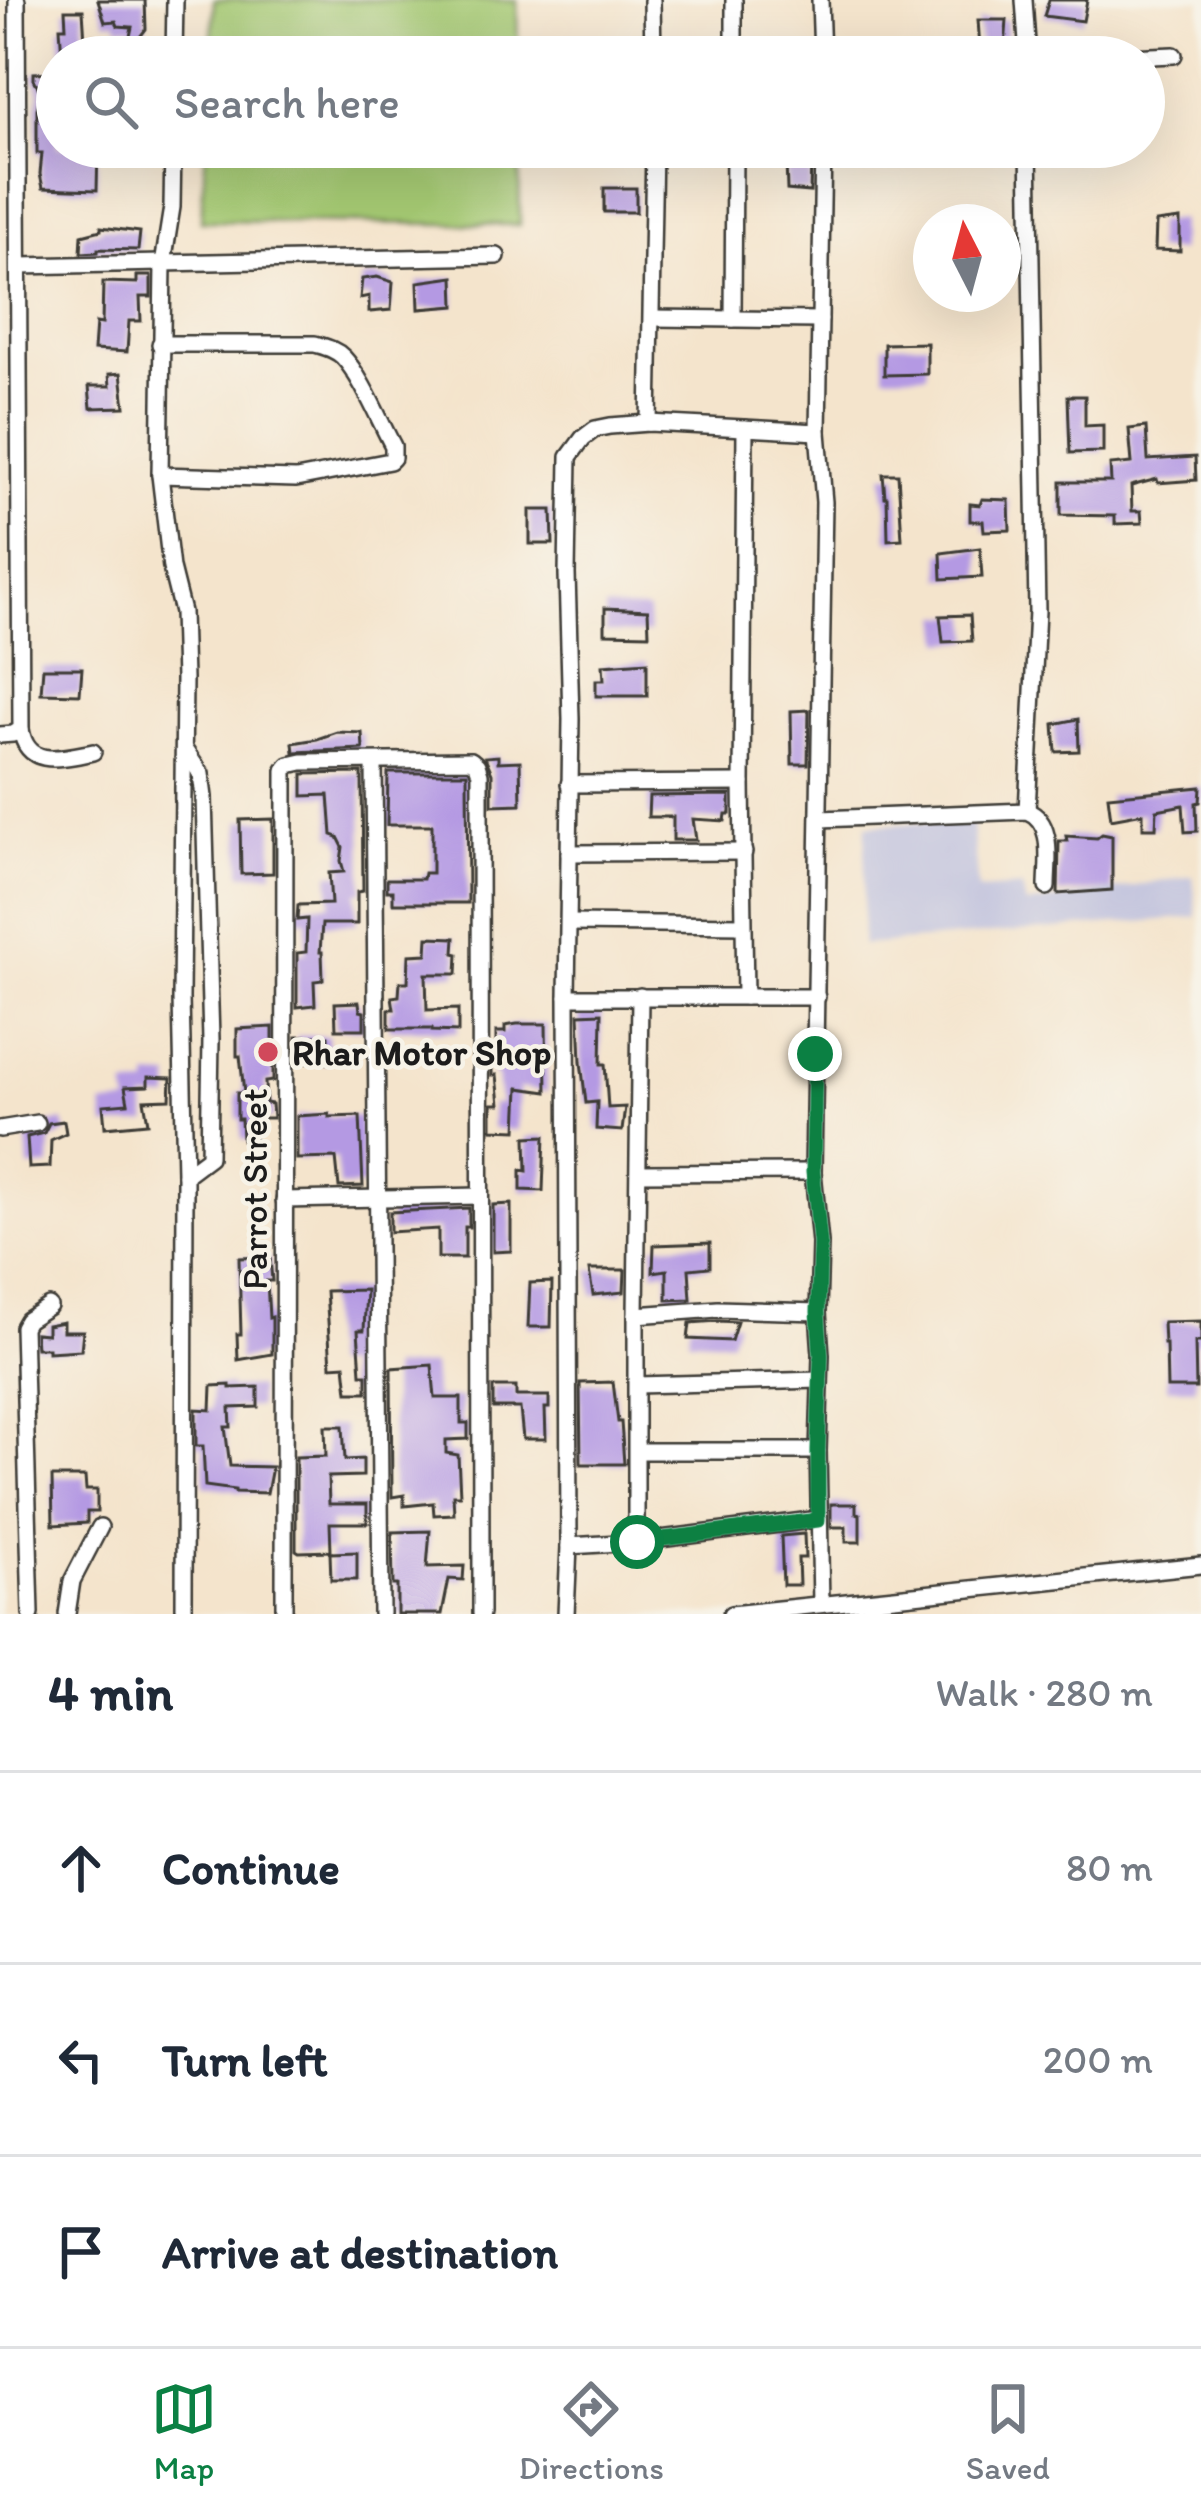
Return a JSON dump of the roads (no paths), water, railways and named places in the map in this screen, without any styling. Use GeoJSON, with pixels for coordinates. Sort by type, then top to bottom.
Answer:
{"type":"FeatureCollection","features":[{"type":"Feature","properties":{"kind":"street"},"geometry":{"type":"LineString","coordinates":[[17,0],[21,729],[23,743],[34,755],[93,752]]}},
{"type":"Feature","properties":{"kind":"street"},"geometry":{"type":"LineString","coordinates":[[174,36],[175,0]]}},
{"type":"Feature","properties":{"kind":"street"},"geometry":{"type":"LineString","coordinates":[[652,0],[653,36]]}},
{"type":"Feature","properties":{"kind":"street"},"geometry":{"type":"LineString","coordinates":[[734,0],[734,36]]}},
{"type":"Feature","properties":{"kind":"street"},"geometry":{"type":"LineString","coordinates":[[820,0],[821,36]]}},
{"type":"Feature","properties":{"kind":"street"},"geometry":{"type":"LineString","coordinates":[[1024,0],[1027,36]]}},
{"type":"Feature","properties":{"kind":"street"},"geometry":{"type":"LineString","coordinates":[[1165,55],[1174,55]]}},
{"type":"Feature","properties":{"kind":"street"},"geometry":{"type":"LineString","coordinates":[[173,168],[163,264],[160,475],[171,568],[182,612],[184,1614]]}},
{"type":"Feature","properties":{"kind":"street"},"geometry":{"type":"LineString","coordinates":[[649,423],[654,168]]}},
{"type":"Feature","properties":{"kind":"street"},"geometry":{"type":"LineString","coordinates":[[733,320],[734,168]]}},
{"type":"Feature","properties":{"kind":"street"},"geometry":{"type":"LineString","coordinates":[[820,1604],[820,1243],[813,1172],[824,502],[818,432],[824,168]]}},
{"type":"Feature","properties":{"kind":"street"},"geometry":{"type":"LineString","coordinates":[[1027,811],[1037,611],[1029,168]]}},
{"type":"Feature","properties":{"kind":"street"},"geometry":{"type":"LineString","coordinates":[[20,266],[497,256]]}},
{"type":"Feature","properties":{"kind":"street"},"geometry":{"type":"LineString","coordinates":[[652,318],[820,320]]}},
{"type":"Feature","properties":{"kind":"street"},"geometry":{"type":"LineString","coordinates":[[160,344],[315,344],[331,348],[344,358],[394,454],[390,461],[296,479],[160,475]]}},
{"type":"Feature","properties":{"kind":"street"},"geometry":{"type":"LineString","coordinates":[[566,1614],[572,719],[569,457],[595,429],[649,423],[818,432]]}},
{"type":"Feature","properties":{"kind":"street"},"geometry":{"type":"LineString","coordinates":[[745,997],[746,428]]}},
{"type":"Feature","properties":{"kind":"street"},"geometry":{"type":"LineString","coordinates":[[0,735],[21,729]]}},
{"type":"Feature","properties":{"kind":"street"},"geometry":{"type":"LineString","coordinates":[[182,746],[197,770],[204,796],[212,1040],[209,1157],[185,1175]]}},
{"type":"Feature","properties":{"kind":"street"},"geometry":{"type":"LineString","coordinates":[[381,1614],[374,762],[471,760],[480,774],[481,1614]]}},
{"type":"Feature","properties":{"kind":"street","name":"Parrot Street"},"geometry":{"type":"LineString","coordinates":[[284,1614],[285,770],[302,762],[374,762]]}},
{"type":"Feature","properties":{"kind":"street"},"geometry":{"type":"LineString","coordinates":[[182,785],[197,770]]}},
{"type":"Feature","properties":{"kind":"street"},"geometry":{"type":"LineString","coordinates":[[569,784],[742,783]]}},
{"type":"Feature","properties":{"kind":"street"},"geometry":{"type":"LineString","coordinates":[[820,819],[1027,811],[1042,822],[1047,838],[1047,887]]}},
{"type":"Feature","properties":{"kind":"street"},"geometry":{"type":"LineString","coordinates":[[569,853],[744,852]]}},
{"type":"Feature","properties":{"kind":"street"},"geometry":{"type":"LineString","coordinates":[[570,922],[743,925]]}},
{"type":"Feature","properties":{"kind":"street"},"geometry":{"type":"LineString","coordinates":[[637,1542],[640,996]]}},
{"type":"Feature","properties":{"kind":"street"},"geometry":{"type":"LineString","coordinates":[[567,997],[817,997]]}},
{"type":"Feature","properties":{"kind":"street"},"geometry":{"type":"LineString","coordinates":[[181,998],[212,1040]]}},
{"type":"Feature","properties":{"kind":"street"},"geometry":{"type":"LineString","coordinates":[[182,1102],[211,1120]]}},
{"type":"Feature","properties":{"kind":"street"},"geometry":{"type":"LineString","coordinates":[[0,1129],[37,1123]]}},
{"type":"Feature","properties":{"kind":"street"},"geometry":{"type":"LineString","coordinates":[[638,1173],[813,1172]]}},
{"type":"Feature","properties":{"kind":"street"},"geometry":{"type":"LineString","coordinates":[[284,1200],[480,1196]]}},
{"type":"Feature","properties":{"kind":"street"},"geometry":{"type":"LineString","coordinates":[[31,1614],[23,1328],[49,1306]]}},
{"type":"Feature","properties":{"kind":"street"},"geometry":{"type":"LineString","coordinates":[[636,1315],[718,1310],[818,1312]]}},
{"type":"Feature","properties":{"kind":"street"},"geometry":{"type":"LineString","coordinates":[[637,1384],[820,1380]]}},
{"type":"Feature","properties":{"kind":"street"},"geometry":{"type":"LineString","coordinates":[[637,1451],[818,1451]]}},
{"type":"Feature","properties":{"kind":"street"},"geometry":{"type":"LineString","coordinates":[[569,1546],[818,1520]]}},
{"type":"Feature","properties":{"kind":"street"},"geometry":{"type":"LineString","coordinates":[[67,1614],[71,1581],[100,1526]]}},
{"type":"Feature","properties":{"kind":"street"},"geometry":{"type":"LineString","coordinates":[[731,1614],[1201,1565]]}},
{"type":"Feature","properties":{"kind":"place","name":"Rhar Motor Shop"},"geometry":{"type":"Point","coordinates":[268,1052]}}]}
